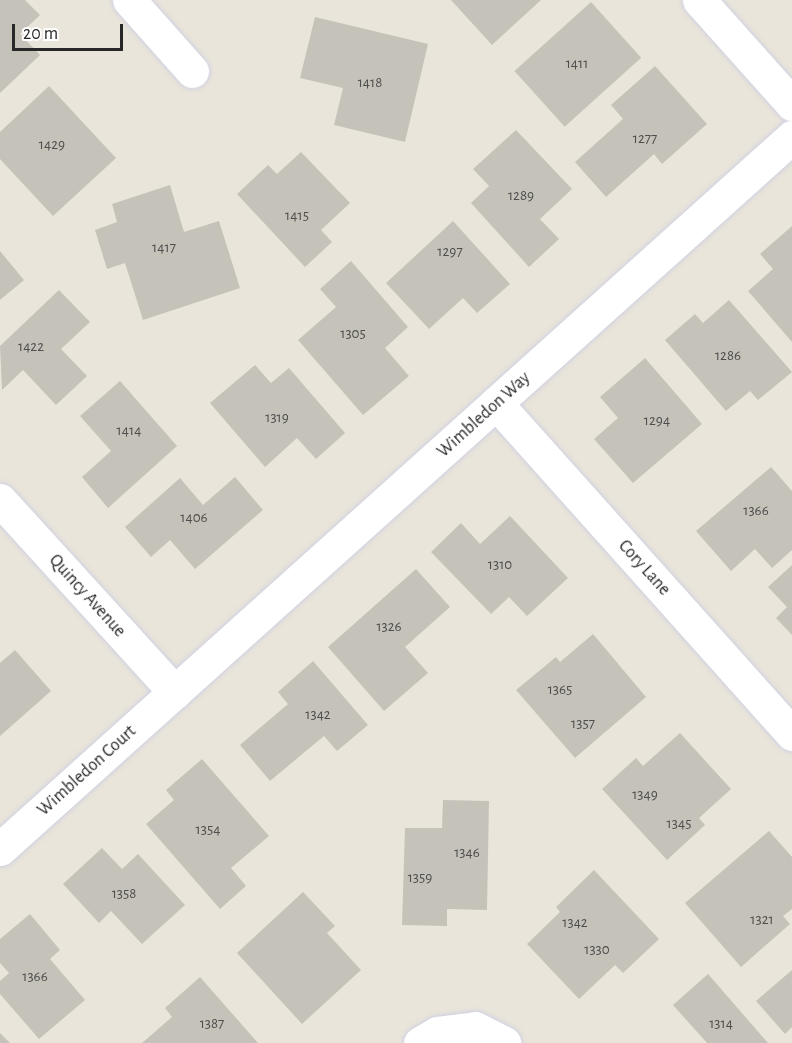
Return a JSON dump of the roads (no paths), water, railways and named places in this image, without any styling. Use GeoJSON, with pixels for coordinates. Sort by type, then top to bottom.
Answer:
{"type":"FeatureCollection","features":[{"type":"Feature","properties":{"kind":"street"},"geometry":{"type":"LineString","coordinates":[[129,0],[192,71]]}},
{"type":"Feature","properties":{"kind":"street"},"geometry":{"type":"LineString","coordinates":[[699,0],[792,104]]}},
{"type":"Feature","properties":{"kind":"street","name":"Wimbledon Way"},"geometry":{"type":"LineString","coordinates":[[175,692],[792,137]]}},
{"type":"Feature","properties":{"kind":"street","name":"Cory Lane"},"geometry":{"type":"LineString","coordinates":[[496,403],[792,734]]}},
{"type":"Feature","properties":{"kind":"street","name":"Quincy Avenue"},"geometry":{"type":"LineString","coordinates":[[0,500],[175,692]]}},
{"type":"Feature","properties":{"kind":"street","name":"Wimbledon Court"},"geometry":{"type":"LineString","coordinates":[[0,849],[175,692]]}},
{"type":"Feature","properties":{"kind":"street"},"geometry":{"type":"LineString","coordinates":[[420,1043],[437,1033],[475,1028],[504,1043]]}}]}
